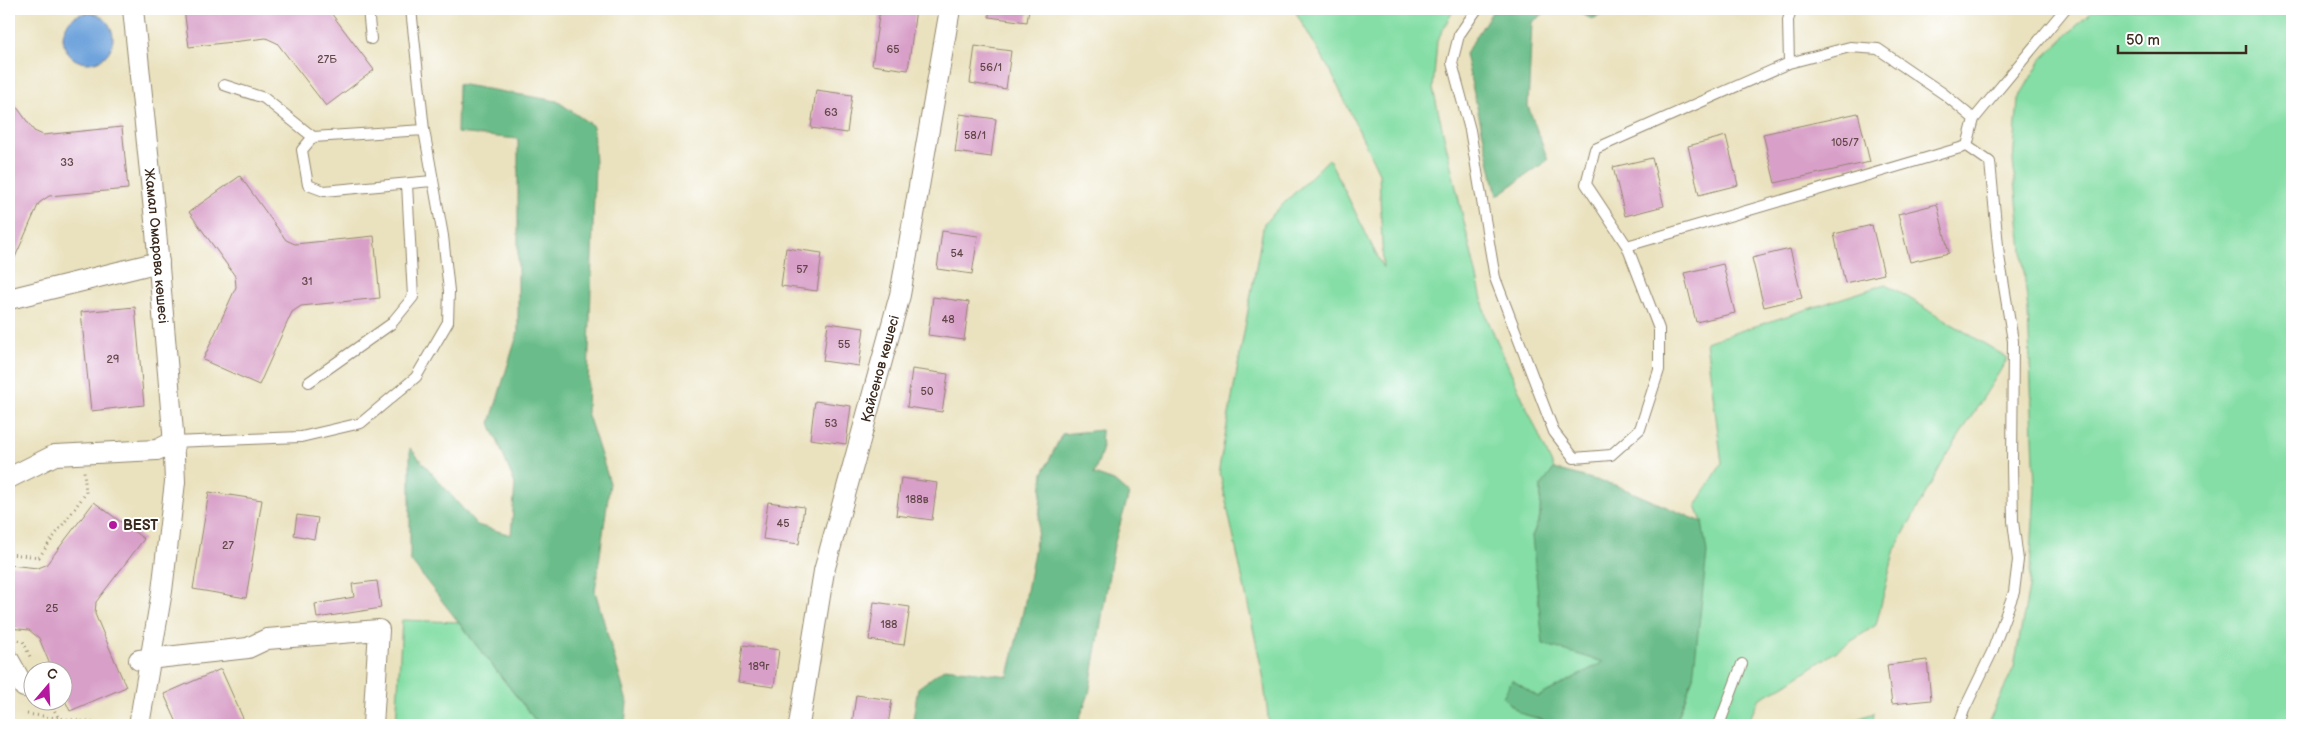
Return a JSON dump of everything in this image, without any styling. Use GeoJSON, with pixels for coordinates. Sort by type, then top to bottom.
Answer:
{"type":"FeatureCollection","features":[{"type":"Feature","properties":{"kind":"street","name":"Жамал Омарова көшесі"},"geometry":{"type":"LineString","coordinates":[[133,9],[159,262],[175,482],[162,508],[144,659],[140,725]]}},
{"type":"Feature","properties":{"kind":"street","name":"Қайсенов көшесі"},"geometry":{"type":"LineString","coordinates":[[799,725],[824,572],[900,295],[950,9]]}},
{"type":"Feature","properties":{"kind":"street"},"geometry":{"type":"LineString","coordinates":[[9,299],[159,262]]}},
{"type":"Feature","properties":{"kind":"street"},"geometry":{"type":"LineString","coordinates":[[9,478],[55,455],[157,450],[173,442]]}},
{"type":"Feature","properties":{"kind":"street"},"geometry":{"type":"LineString","coordinates":[[144,659],[248,648],[267,639],[379,630],[373,725]]}},
{"type":"Feature","properties":{"kind":"street","name":"Жамал Омарова көшесі"},"geometry":{"type":"LineString","coordinates":[[126,725],[144,659]]}},
{"type":"Feature","properties":{"kind":"street"},"geometry":{"type":"LineString","coordinates":[[9,660],[22,683]]}},
{"type":"Feature","properties":{"kind":"lane"},"geometry":{"type":"LineString","coordinates":[[368,9],[371,39]]}},
{"type":"Feature","properties":{"kind":"lane"},"geometry":{"type":"LineString","coordinates":[[173,442],[301,437],[361,423],[416,377],[448,322],[449,291],[442,236],[424,130],[412,9]]}},
{"type":"Feature","properties":{"kind":"lane"},"geometry":{"type":"LineString","coordinates":[[1476,9],[1459,35],[1452,62],[1470,130],[1495,278],[1554,432],[1574,458],[1611,454],[1640,428],[1659,370],[1659,329],[1627,246],[1586,184],[1595,149],[1789,63],[1850,47],[1878,49],[1944,94],[1974,118]]}},
{"type":"Feature","properties":{"kind":"lane"},"geometry":{"type":"LineString","coordinates":[[1789,63],[1788,20],[1792,9]]}},
{"type":"Feature","properties":{"kind":"lane"},"geometry":{"type":"LineString","coordinates":[[1967,146],[1974,118],[2065,9]]}},
{"type":"Feature","properties":{"kind":"lane"},"geometry":{"type":"LineString","coordinates":[[224,85],[264,98],[313,138],[424,130]]}},
{"type":"Feature","properties":{"kind":"lane"},"geometry":{"type":"LineString","coordinates":[[313,138],[302,150],[308,186],[324,191],[432,181]]}},
{"type":"Feature","properties":{"kind":"lane"},"geometry":{"type":"LineString","coordinates":[[1627,246],[1967,146]]}},
{"type":"Feature","properties":{"kind":"lane"},"geometry":{"type":"LineString","coordinates":[[1959,725],[1964,710],[1992,652],[2014,592],[2018,560],[2014,521],[2012,464],[2013,340],[1999,256],[1990,162],[1967,146]]}},
{"type":"Feature","properties":{"kind":"lane"},"geometry":{"type":"LineString","coordinates":[[309,382],[391,324],[413,298],[407,184]]}},
{"type":"Feature","properties":{"kind":"lane"},"geometry":{"type":"LineString","coordinates":[[1719,725],[1742,664]]}},
{"type":"Feature","properties":{"kind":"path"},"geometry":{"type":"LineString","coordinates":[[9,554],[39,557],[86,493],[83,453]]}},
{"type":"Feature","properties":{"kind":"path"},"geometry":{"type":"LineString","coordinates":[[55,712],[58,719]]}},
{"type":"Feature","properties":{"kind":"path"},"geometry":{"type":"LineString","coordinates":[[27,714],[111,725]]}},
{"type":"Feature","properties":{"kind":"path"},"geometry":{"type":"LineString","coordinates":[[54,725],[58,719]]}},
{"type":"Feature","properties":{"kind":"green space"},"geometry":{"type":"Polygon","coordinates":[[[1294,9],[1454,9],[1437,41],[1433,89],[1486,316],[1554,469],[1541,486],[1540,518],[1532,536],[1604,662],[1538,697],[1512,680],[1503,697],[1520,713],[1560,725],[1269,725],[1263,675],[1219,469],[1264,223],[1329,159],[1383,268],[1379,173],[1332,74],[1294,9]]]}},
{"type":"Feature","properties":{"kind":"green space"},"geometry":{"type":"Polygon","coordinates":[[[1494,9],[1550,9],[1532,22],[1528,106],[1548,160],[1497,196],[1465,54],[1494,9]]]}},
{"type":"Feature","properties":{"kind":"green space"},"geometry":{"type":"Polygon","coordinates":[[[1572,9],[1615,9],[1592,19],[1572,9]]]}},
{"type":"Feature","properties":{"kind":"green space"},"geometry":{"type":"Polygon","coordinates":[[[2094,9],[2292,9],[2292,725],[1987,725],[2014,667],[2029,587],[2035,488],[2028,311],[2013,161],[2018,99],[2041,60],[2094,9]]]}},
{"type":"Feature","properties":{"kind":"green space"},"geometry":{"type":"Polygon","coordinates":[[[458,84],[557,101],[593,126],[595,164],[587,412],[610,483],[595,591],[627,702],[625,725],[539,725],[410,560],[410,448],[477,525],[511,535],[515,484],[490,423],[518,332],[518,139],[457,133],[458,84]]]}},
{"type":"Feature","properties":{"kind":"green space"},"geometry":{"type":"Polygon","coordinates":[[[1886,284],[2008,358],[1943,462],[1895,549],[1876,625],[1785,685],[1759,699],[1747,725],[1675,725],[1693,677],[1702,522],[1696,506],[1722,463],[1706,342],[1886,284]]]}},
{"type":"Feature","properties":{"kind":"green space"},"geometry":{"type":"Polygon","coordinates":[[[1101,430],[1102,451],[1094,474],[1114,481],[1129,494],[1114,545],[1089,694],[1077,725],[912,725],[918,688],[945,668],[1008,676],[1024,607],[1038,530],[1043,473],[1062,434],[1101,430]]]}},
{"type":"Feature","properties":{"kind":"green space"},"geometry":{"type":"Polygon","coordinates":[[[1554,469],[1615,485],[1702,522],[1707,553],[1693,677],[1675,725],[1560,725],[1520,713],[1503,697],[1512,680],[1538,697],[1603,662],[1543,644],[1532,536],[1540,518],[1541,486],[1554,469]]]}},
{"type":"Feature","properties":{"kind":"green space"},"geometry":{"type":"Polygon","coordinates":[[[402,620],[458,622],[539,725],[396,725],[402,620]]]}},
{"type":"Feature","properties":{"kind":"green space"},"geometry":{"type":"Polygon","coordinates":[[[1874,713],[1873,725],[1841,725],[1874,713]]]}},
{"type":"Feature","properties":{"kind":"water"},"geometry":{"type":"Polygon","coordinates":[[[83,13],[93,13],[106,20],[113,33],[113,43],[106,56],[93,63],[83,63],[74,59],[67,52],[63,43],[63,33],[67,24],[74,17],[83,13]]]}},
{"type":"Feature","properties":{"kind":"building"},"geometry":{"type":"Polygon","coordinates":[[[184,9],[328,9],[374,70],[326,106],[277,43],[266,38],[189,47],[184,9]]]}},
{"type":"Feature","properties":{"kind":"building"},"geometry":{"type":"Polygon","coordinates":[[[880,9],[916,9],[908,70],[872,65],[880,9]]]}},
{"type":"Feature","properties":{"kind":"building"},"geometry":{"type":"Polygon","coordinates":[[[989,9],[1029,9],[1027,22],[989,17],[989,9]]]}},
{"type":"Feature","properties":{"kind":"building"},"geometry":{"type":"Polygon","coordinates":[[[975,46],[1011,51],[1006,89],[970,83],[975,46]]]}},
{"type":"Feature","properties":{"kind":"building"},"geometry":{"type":"Polygon","coordinates":[[[816,90],[852,95],[847,133],[811,128],[816,90]]]}},
{"type":"Feature","properties":{"kind":"building"},"geometry":{"type":"Polygon","coordinates":[[[9,96],[34,131],[43,135],[122,127],[128,189],[49,196],[39,203],[9,271],[9,96]]]}},
{"type":"Feature","properties":{"kind":"building"},"geometry":{"type":"Polygon","coordinates":[[[1858,113],[1870,162],[1775,183],[1763,134],[1858,113]]]}},
{"type":"Feature","properties":{"kind":"building"},"geometry":{"type":"Polygon","coordinates":[[[960,114],[996,119],[991,157],[955,152],[960,114]]]}},
{"type":"Feature","properties":{"kind":"building"},"geometry":{"type":"Polygon","coordinates":[[[1726,136],[1738,185],[1699,195],[1688,146],[1726,136]]]}},
{"type":"Feature","properties":{"kind":"building"},"geometry":{"type":"Polygon","coordinates":[[[1652,158],[1664,206],[1625,216],[1613,167],[1652,158]]]}},
{"type":"Feature","properties":{"kind":"building"},"geometry":{"type":"Polygon","coordinates":[[[240,176],[286,240],[295,244],[374,236],[380,298],[301,306],[292,312],[259,385],[203,360],[236,287],[235,276],[189,212],[240,176]]]}},
{"type":"Feature","properties":{"kind":"building"},"geometry":{"type":"Polygon","coordinates":[[[1937,204],[1949,253],[1910,262],[1898,214],[1937,204]]]}},
{"type":"Feature","properties":{"kind":"building"},"geometry":{"type":"Polygon","coordinates":[[[1872,225],[1884,274],[1845,283],[1834,234],[1872,225]]]}},
{"type":"Feature","properties":{"kind":"building"},"geometry":{"type":"Polygon","coordinates":[[[942,231],[978,236],[972,274],[937,269],[942,231]]]}},
{"type":"Feature","properties":{"kind":"building"},"geometry":{"type":"Polygon","coordinates":[[[786,248],[822,253],[817,291],[781,286],[786,248]]]}},
{"type":"Feature","properties":{"kind":"building"},"geometry":{"type":"Polygon","coordinates":[[[1790,249],[1802,298],[1764,307],[1752,258],[1790,249]]]}},
{"type":"Feature","properties":{"kind":"building"},"geometry":{"type":"Polygon","coordinates":[[[1723,264],[1735,313],[1696,322],[1684,273],[1723,264]]]}},
{"type":"Feature","properties":{"kind":"building"},"geometry":{"type":"Polygon","coordinates":[[[933,297],[969,302],[964,340],[928,335],[933,297]]]}},
{"type":"Feature","properties":{"kind":"building"},"geometry":{"type":"Polygon","coordinates":[[[135,307],[144,405],[91,411],[81,312],[135,307]]]}},
{"type":"Feature","properties":{"kind":"building"},"geometry":{"type":"Polygon","coordinates":[[[828,323],[864,328],[859,366],[823,361],[828,323]]]}},
{"type":"Feature","properties":{"kind":"building"},"geometry":{"type":"Polygon","coordinates":[[[912,369],[948,374],[942,412],[907,407],[912,369]]]}},
{"type":"Feature","properties":{"kind":"building"},"geometry":{"type":"Polygon","coordinates":[[[815,401],[851,406],[846,444],[810,439],[815,401]]]}},
{"type":"Feature","properties":{"kind":"building"},"geometry":{"type":"Polygon","coordinates":[[[901,478],[937,483],[932,520],[896,515],[901,478]]]}},
{"type":"Feature","properties":{"kind":"building"},"geometry":{"type":"Polygon","coordinates":[[[209,492],[262,500],[246,598],[193,589],[209,492]]]}},
{"type":"Feature","properties":{"kind":"building"},"geometry":{"type":"Polygon","coordinates":[[[94,502],[144,539],[96,602],[95,614],[126,687],[72,710],[72,662],[49,662],[39,638],[29,630],[9,628],[9,565],[38,568],[46,565],[94,502]]]}},
{"type":"Feature","properties":{"kind":"building"},"geometry":{"type":"Polygon","coordinates":[[[768,502],[804,507],[799,544],[763,539],[768,502]]]}},
{"type":"Feature","properties":{"kind":"building"},"geometry":{"type":"Polygon","coordinates":[[[297,515],[318,518],[314,539],[294,535],[297,515]]]}},
{"type":"Feature","properties":{"kind":"building"},"geometry":{"type":"Polygon","coordinates":[[[377,581],[381,608],[317,618],[315,604],[354,597],[352,584],[377,581]]]}},
{"type":"Feature","properties":{"kind":"building"},"geometry":{"type":"Polygon","coordinates":[[[874,602],[910,607],[904,645],[869,640],[874,602]]]}},
{"type":"Feature","properties":{"kind":"building"},"geometry":{"type":"Polygon","coordinates":[[[743,645],[779,650],[774,687],[738,682],[743,645]]]}},
{"type":"Feature","properties":{"kind":"building"},"geometry":{"type":"Polygon","coordinates":[[[1927,660],[1931,700],[1892,704],[1887,665],[1927,660]]]}},
{"type":"Feature","properties":{"kind":"building"},"geometry":{"type":"Polygon","coordinates":[[[221,669],[246,725],[178,725],[164,694],[221,669]]]}},
{"type":"Feature","properties":{"kind":"building"},"geometry":{"type":"Polygon","coordinates":[[[856,695],[892,700],[888,725],[852,725],[856,695]]]}},
{"type":"Feature","properties":{"kind":"place","name":"BEST"},"geometry":{"type":"Point","coordinates":[113,525]}}]}
